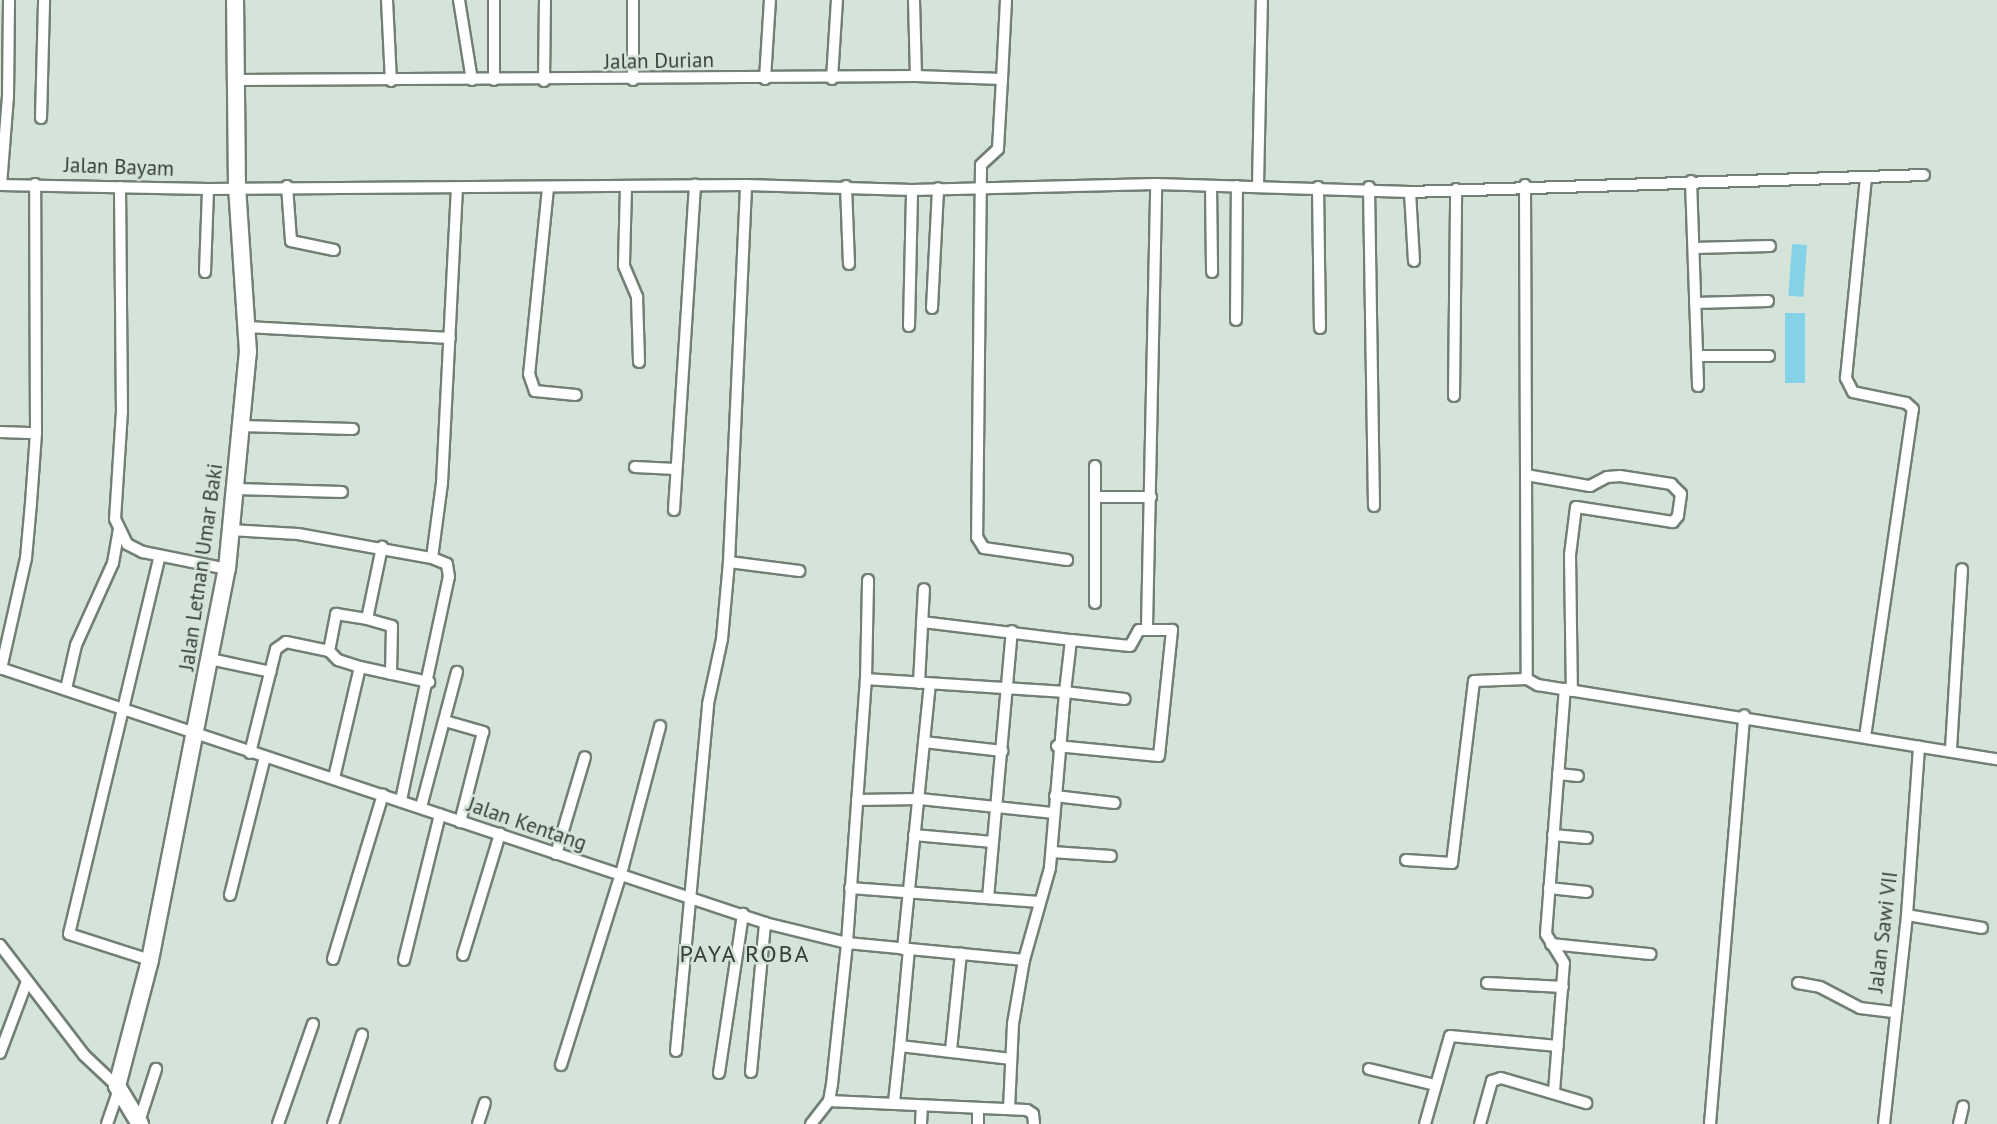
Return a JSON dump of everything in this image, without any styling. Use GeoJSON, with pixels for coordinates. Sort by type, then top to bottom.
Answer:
{"type":"FeatureCollection","features":[{"type":"Feature","properties":{"kind":"street"},"geometry":{"type":"LineString","coordinates":[[0,185],[9,0]]}},
{"type":"Feature","properties":{"kind":"street"},"geometry":{"type":"LineString","coordinates":[[41,118],[44,0]]}},
{"type":"Feature","properties":{"kind":"street","name":"Jalan Letnan Umar Baki"},"geometry":{"type":"LineString","coordinates":[[118,1089],[150,960],[195,737],[227,569],[236,489],[247,327],[237,187],[235,0]]}},
{"type":"Feature","properties":{"kind":"street"},"geometry":{"type":"LineString","coordinates":[[387,0],[391,80]]}},
{"type":"Feature","properties":{"kind":"street"},"geometry":{"type":"LineString","coordinates":[[459,0],[472,80]]}},
{"type":"Feature","properties":{"kind":"street"},"geometry":{"type":"LineString","coordinates":[[494,0],[495,80]]}},
{"type":"Feature","properties":{"kind":"street"},"geometry":{"type":"LineString","coordinates":[[544,81],[545,0]]}},
{"type":"Feature","properties":{"kind":"street"},"geometry":{"type":"LineString","coordinates":[[633,0],[633,80]]}},
{"type":"Feature","properties":{"kind":"street"},"geometry":{"type":"LineString","coordinates":[[765,79],[770,0]]}},
{"type":"Feature","properties":{"kind":"street"},"geometry":{"type":"LineString","coordinates":[[832,79],[837,0]]}},
{"type":"Feature","properties":{"kind":"street"},"geometry":{"type":"LineString","coordinates":[[914,0],[916,76]]}},
{"type":"Feature","properties":{"kind":"street"},"geometry":{"type":"LineString","coordinates":[[1006,0],[998,149],[982,162],[977,537],[984,548],[1067,560]]}},
{"type":"Feature","properties":{"kind":"street"},"geometry":{"type":"LineString","coordinates":[[1258,186],[1262,0]]}},
{"type":"Feature","properties":{"kind":"street","name":"Jalan Durian"},"geometry":{"type":"LineString","coordinates":[[237,80],[544,81],[916,76],[1002,79]]}},
{"type":"Feature","properties":{"kind":"street","name":"Jalan Bayam"},"geometry":{"type":"LineString","coordinates":[[0,185],[208,189],[288,186],[548,188],[746,185],[912,190],[1156,184],[1369,187],[1410,192],[1525,186],[1924,175]]}},
{"type":"Feature","properties":{"kind":"street"},"geometry":{"type":"LineString","coordinates":[[1866,177],[1846,378],[1853,392],[1906,403],[1913,409],[1866,737]]}},
{"type":"Feature","properties":{"kind":"street"},"geometry":{"type":"LineString","coordinates":[[1691,181],[1698,386]]}},
{"type":"Feature","properties":{"kind":"street"},"geometry":{"type":"LineString","coordinates":[[0,669],[26,558],[36,433],[35,184]]}},
{"type":"Feature","properties":{"kind":"street"},"geometry":{"type":"LineString","coordinates":[[1147,628],[1156,184]]}},
{"type":"Feature","properties":{"kind":"street"},"geometry":{"type":"LineString","coordinates":[[674,510],[695,185]]}},
{"type":"Feature","properties":{"kind":"street"},"geometry":{"type":"LineString","coordinates":[[676,1051],[709,704],[722,639],[729,562],[746,185]]}},
{"type":"Feature","properties":{"kind":"street"},"geometry":{"type":"LineString","coordinates":[[288,186],[291,241],[334,250]]}},
{"type":"Feature","properties":{"kind":"street"},"geometry":{"type":"LineString","coordinates":[[846,186],[849,264]]}},
{"type":"Feature","properties":{"kind":"street"},"geometry":{"type":"LineString","coordinates":[[1211,186],[1212,272]]}},
{"type":"Feature","properties":{"kind":"street"},"geometry":{"type":"LineString","coordinates":[[1236,320],[1237,186]]}},
{"type":"Feature","properties":{"kind":"street"},"geometry":{"type":"LineString","coordinates":[[1525,186],[1527,678]]}},
{"type":"Feature","properties":{"kind":"street"},"geometry":{"type":"LineString","coordinates":[[120,187],[121,461],[112,510],[127,544],[159,558],[227,569]]}},
{"type":"Feature","properties":{"kind":"street"},"geometry":{"type":"LineString","coordinates":[[432,558],[442,483],[457,187]]}},
{"type":"Feature","properties":{"kind":"street"},"geometry":{"type":"LineString","coordinates":[[626,187],[624,266],[637,297],[639,362]]}},
{"type":"Feature","properties":{"kind":"street"},"geometry":{"type":"LineString","coordinates":[[1318,187],[1320,328]]}},
{"type":"Feature","properties":{"kind":"street"},"geometry":{"type":"LineString","coordinates":[[1369,187],[1374,506]]}},
{"type":"Feature","properties":{"kind":"street"},"geometry":{"type":"LineString","coordinates":[[548,188],[529,374],[535,391],[576,395]]}},
{"type":"Feature","properties":{"kind":"street"},"geometry":{"type":"LineString","coordinates":[[932,308],[938,188]]}},
{"type":"Feature","properties":{"kind":"street"},"geometry":{"type":"LineString","coordinates":[[205,272],[208,189]]}},
{"type":"Feature","properties":{"kind":"street"},"geometry":{"type":"LineString","coordinates":[[1454,396],[1456,189]]}},
{"type":"Feature","properties":{"kind":"street"},"geometry":{"type":"LineString","coordinates":[[909,326],[912,190]]}},
{"type":"Feature","properties":{"kind":"street"},"geometry":{"type":"LineString","coordinates":[[1410,192],[1414,261]]}},
{"type":"Feature","properties":{"kind":"street"},"geometry":{"type":"LineString","coordinates":[[1694,248],[1770,246]]}},
{"type":"Feature","properties":{"kind":"street"},"geometry":{"type":"LineString","coordinates":[[1695,303],[1768,301]]}},
{"type":"Feature","properties":{"kind":"street"},"geometry":{"type":"LineString","coordinates":[[247,327],[450,338]]}},
{"type":"Feature","properties":{"kind":"street"},"geometry":{"type":"LineString","coordinates":[[1697,356],[1769,356]]}},
{"type":"Feature","properties":{"kind":"street"},"geometry":{"type":"LineString","coordinates":[[240,426],[353,429]]}},
{"type":"Feature","properties":{"kind":"street"},"geometry":{"type":"LineString","coordinates":[[0,432],[36,433]]}},
{"type":"Feature","properties":{"kind":"street"},"geometry":{"type":"LineString","coordinates":[[1095,466],[1095,603]]}},
{"type":"Feature","properties":{"kind":"street"},"geometry":{"type":"LineString","coordinates":[[635,467],[676,469]]}},
{"type":"Feature","properties":{"kind":"street"},"geometry":{"type":"LineString","coordinates":[[1526,475],[1590,486],[1607,477],[1620,477],[1671,484],[1681,494],[1678,516],[1673,522],[1576,507],[1570,555],[1569,690],[1558,774],[1546,934],[1564,963],[1554,1092]]}},
{"type":"Feature","properties":{"kind":"street"},"geometry":{"type":"LineString","coordinates":[[236,489],[342,492]]}},
{"type":"Feature","properties":{"kind":"street"},"geometry":{"type":"LineString","coordinates":[[1095,497],[1151,497]]}},
{"type":"Feature","properties":{"kind":"street"},"geometry":{"type":"LineString","coordinates":[[66,689],[76,645],[113,563],[119,530]]}},
{"type":"Feature","properties":{"kind":"street"},"geometry":{"type":"LineString","coordinates":[[230,530],[298,534],[382,547],[447,564],[449,577],[429,681],[401,800]]}},
{"type":"Feature","properties":{"kind":"street"},"geometry":{"type":"LineString","coordinates":[[367,618],[382,547]]}},
{"type":"Feature","properties":{"kind":"street"},"geometry":{"type":"LineString","coordinates":[[150,960],[69,934],[159,558]]}},
{"type":"Feature","properties":{"kind":"street"},"geometry":{"type":"LineString","coordinates":[[729,562],[799,571]]}},
{"type":"Feature","properties":{"kind":"street"},"geometry":{"type":"LineString","coordinates":[[1951,749],[1962,569]]}},
{"type":"Feature","properties":{"kind":"street"},"geometry":{"type":"LineString","coordinates":[[811,1124],[829,1101],[847,943],[866,678],[868,580]]}},
{"type":"Feature","properties":{"kind":"street"},"geometry":{"type":"LineString","coordinates":[[894,1102],[900,1046],[908,891],[925,742],[922,622],[924,589]]}},
{"type":"Feature","properties":{"kind":"street"},"geometry":{"type":"LineString","coordinates":[[329,651],[336,614],[367,618],[392,626],[391,674]]}},
{"type":"Feature","properties":{"kind":"street"},"geometry":{"type":"LineString","coordinates":[[922,622],[1130,646],[1135,632],[1147,628],[1172,630],[1159,756],[1058,746]]}},
{"type":"Feature","properties":{"kind":"street"},"geometry":{"type":"LineString","coordinates":[[988,898],[1012,631]]}},
{"type":"Feature","properties":{"kind":"street"},"geometry":{"type":"LineString","coordinates":[[1009,1109],[1011,1059],[1024,960],[1052,852],[1058,746],[1071,640]]}},
{"type":"Feature","properties":{"kind":"street"},"geometry":{"type":"LineString","coordinates":[[250,753],[276,649],[286,642],[329,651],[338,660],[360,667],[429,681]]}},
{"type":"Feature","properties":{"kind":"street"},"geometry":{"type":"LineString","coordinates":[[210,659],[271,672]]}},
{"type":"Feature","properties":{"kind":"street"},"geometry":{"type":"LineString","coordinates":[[334,778],[360,667]]}},
{"type":"Feature","properties":{"kind":"street","name":"Jalan Kentang"},"geometry":{"type":"LineString","coordinates":[[0,669],[66,689],[195,737],[334,778],[765,923],[847,943],[1024,960]]}},
{"type":"Feature","properties":{"kind":"street"},"geometry":{"type":"LineString","coordinates":[[421,807],[457,672]]}},
{"type":"Feature","properties":{"kind":"street"},"geometry":{"type":"LineString","coordinates":[[866,678],[1006,691],[1065,692],[1125,699]]}},
{"type":"Feature","properties":{"kind":"street"},"geometry":{"type":"LineString","coordinates":[[1406,860],[1452,863],[1474,681],[1527,678],[1538,685],[1744,715],[1997,759]]}},
{"type":"Feature","properties":{"kind":"street"},"geometry":{"type":"LineString","coordinates":[[1710,1124],[1744,715]]}},
{"type":"Feature","properties":{"kind":"street"},"geometry":{"type":"LineString","coordinates":[[445,721],[484,732],[460,821]]}},
{"type":"Feature","properties":{"kind":"street"},"geometry":{"type":"LineString","coordinates":[[561,1065],[621,874],[660,726]]}},
{"type":"Feature","properties":{"kind":"street"},"geometry":{"type":"LineString","coordinates":[[925,742],[1002,751]]}},
{"type":"Feature","properties":{"kind":"street","name":"Jalan Sawi VII"},"geometry":{"type":"LineString","coordinates":[[1884,1124],[1893,1012],[1907,915],[1919,746]]}},
{"type":"Feature","properties":{"kind":"street"},"geometry":{"type":"LineString","coordinates":[[230,895],[265,757]]}},
{"type":"Feature","properties":{"kind":"street"},"geometry":{"type":"LineString","coordinates":[[556,854],[585,757]]}},
{"type":"Feature","properties":{"kind":"street"},"geometry":{"type":"LineString","coordinates":[[1558,774],[1578,776]]}},
{"type":"Feature","properties":{"kind":"street"},"geometry":{"type":"LineString","coordinates":[[333,959],[383,794]]}},
{"type":"Feature","properties":{"kind":"street"},"geometry":{"type":"LineString","coordinates":[[1055,796],[1115,803]]}},
{"type":"Feature","properties":{"kind":"street"},"geometry":{"type":"LineString","coordinates":[[857,800],[920,799],[1054,813]]}},
{"type":"Feature","properties":{"kind":"street"},"geometry":{"type":"LineString","coordinates":[[404,960],[440,814]]}},
{"type":"Feature","properties":{"kind":"street"},"geometry":{"type":"LineString","coordinates":[[463,955],[500,834]]}},
{"type":"Feature","properties":{"kind":"street"},"geometry":{"type":"LineString","coordinates":[[914,835],[993,842]]}},
{"type":"Feature","properties":{"kind":"street"},"geometry":{"type":"LineString","coordinates":[[1553,835],[1587,838]]}},
{"type":"Feature","properties":{"kind":"street"},"geometry":{"type":"LineString","coordinates":[[1052,852],[1111,856]]}},
{"type":"Feature","properties":{"kind":"street"},"geometry":{"type":"LineString","coordinates":[[850,888],[1039,902]]}},
{"type":"Feature","properties":{"kind":"street"},"geometry":{"type":"LineString","coordinates":[[1549,888],[1587,892]]}},
{"type":"Feature","properties":{"kind":"street"},"geometry":{"type":"LineString","coordinates":[[719,1073],[743,914]]}},
{"type":"Feature","properties":{"kind":"street"},"geometry":{"type":"LineString","coordinates":[[1907,915],[1982,928]]}},
{"type":"Feature","properties":{"kind":"street"},"geometry":{"type":"LineString","coordinates":[[751,1072],[765,923]]}},
{"type":"Feature","properties":{"kind":"street"},"geometry":{"type":"LineString","coordinates":[[1551,944],[1650,954]]}},
{"type":"Feature","properties":{"kind":"street"},"geometry":{"type":"LineString","coordinates":[[0,945],[84,1055],[118,1089],[139,1123]]}},
{"type":"Feature","properties":{"kind":"street"},"geometry":{"type":"LineString","coordinates":[[951,1050],[961,954]]}},
{"type":"Feature","properties":{"kind":"street"},"geometry":{"type":"LineString","coordinates":[[0,1053],[27,981]]}},
{"type":"Feature","properties":{"kind":"street"},"geometry":{"type":"LineString","coordinates":[[1487,983],[1563,987]]}},
{"type":"Feature","properties":{"kind":"street"},"geometry":{"type":"LineString","coordinates":[[1798,984],[1820,987],[1860,1007],[1893,1012]]}},
{"type":"Feature","properties":{"kind":"street"},"geometry":{"type":"LineString","coordinates":[[278,1124],[313,1024]]}},
{"type":"Feature","properties":{"kind":"street"},"geometry":{"type":"LineString","coordinates":[[333,1124],[362,1035]]}},
{"type":"Feature","properties":{"kind":"street"},"geometry":{"type":"LineString","coordinates":[[1425,1124],[1450,1036],[1558,1046]]}},
{"type":"Feature","properties":{"kind":"street"},"geometry":{"type":"LineString","coordinates":[[900,1046],[1011,1059]]}},
{"type":"Feature","properties":{"kind":"street"},"geometry":{"type":"LineString","coordinates":[[139,1123],[156,1069]]}},
{"type":"Feature","properties":{"kind":"street"},"geometry":{"type":"LineString","coordinates":[[1369,1069],[1435,1085]]}},
{"type":"Feature","properties":{"kind":"street"},"geometry":{"type":"LineString","coordinates":[[1480,1124],[1492,1081],[1518,1080],[1586,1103]]}},
{"type":"Feature","properties":{"kind":"street"},"geometry":{"type":"LineString","coordinates":[[107,1124],[118,1089]]}},
{"type":"Feature","properties":{"kind":"street"},"geometry":{"type":"LineString","coordinates":[[829,1101],[894,1102],[922,1106],[1031,1111],[1034,1124]]}},
{"type":"Feature","properties":{"kind":"street"},"geometry":{"type":"LineString","coordinates":[[478,1124],[485,1103]]}},
{"type":"Feature","properties":{"kind":"street"},"geometry":{"type":"LineString","coordinates":[[1959,1124],[1963,1105]]}},
{"type":"Feature","properties":{"kind":"street"},"geometry":{"type":"LineString","coordinates":[[921,1124],[922,1106]]}},
{"type":"Feature","properties":{"kind":"street"},"geometry":{"type":"LineString","coordinates":[[978,1108],[978,1124]]}},
{"type":"Feature","properties":{"kind":"water"},"geometry":{"type":"Polygon","coordinates":[[[1792,244],[1807,245],[1803,297],[1788,296],[1792,244]]]}},
{"type":"Feature","properties":{"kind":"water"},"geometry":{"type":"Polygon","coordinates":[[[1785,313],[1805,313],[1805,383],[1785,383],[1785,313]]]}},
{"type":"Feature","properties":{"kind":"district","name":"PAYA ROBA"},"geometry":{"type":"Point","coordinates":[745,954]}}]}
